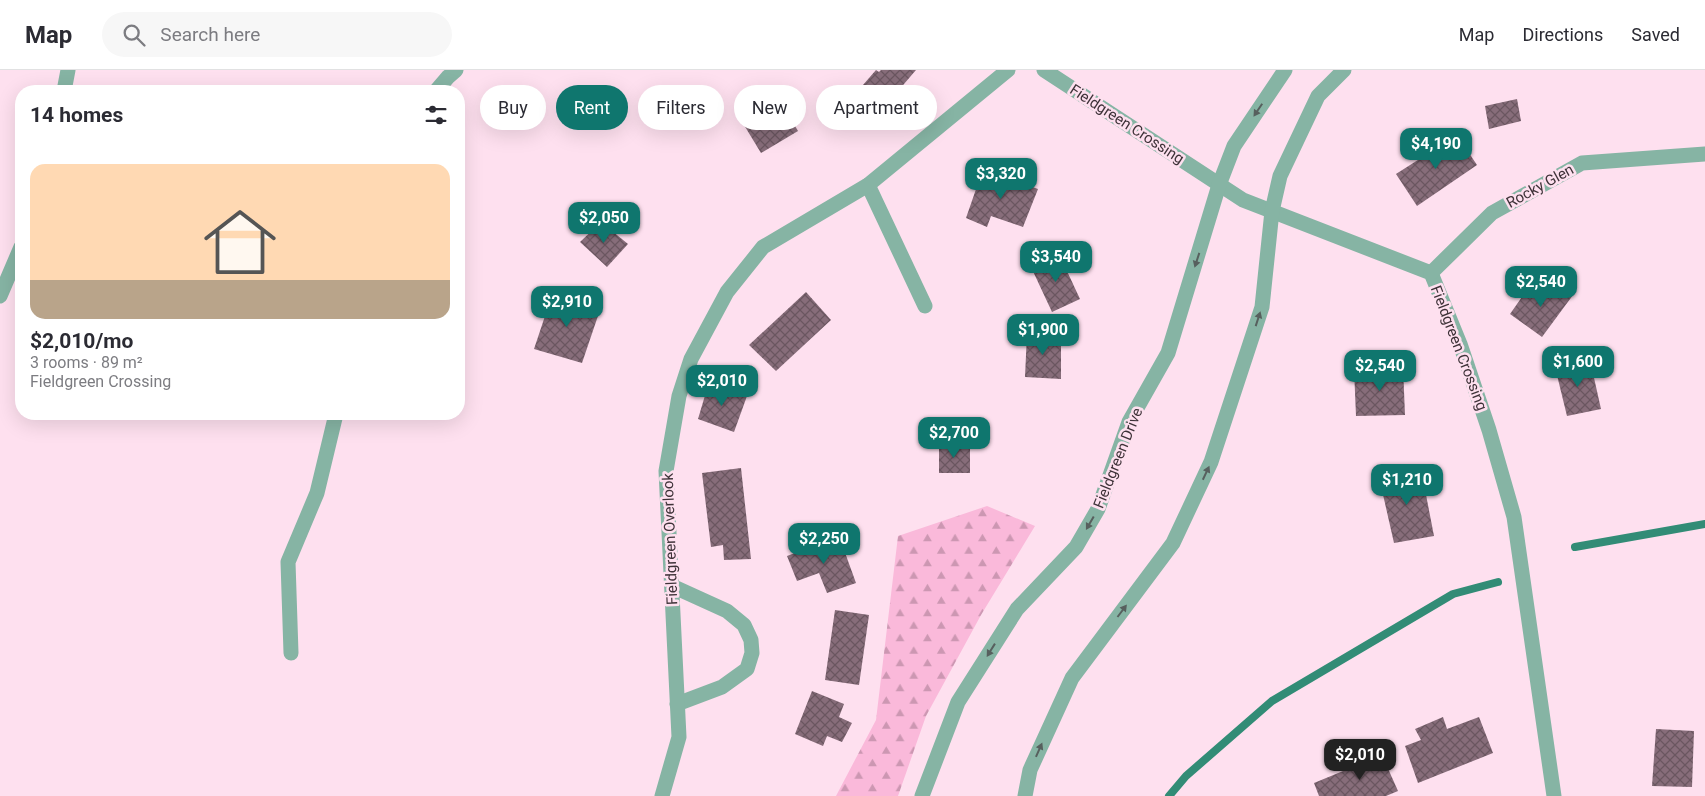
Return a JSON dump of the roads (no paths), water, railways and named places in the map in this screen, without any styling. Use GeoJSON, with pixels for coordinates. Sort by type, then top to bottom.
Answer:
{"type":"FeatureCollection","features":[{"type":"Feature","properties":{"kind":"street"},"geometry":{"type":"LineString","coordinates":[[65,85],[68,70]]}},
{"type":"Feature","properties":{"kind":"street"},"geometry":{"type":"LineString","coordinates":[[441,85],[456,70]]}},
{"type":"Feature","properties":{"kind":"street","name":"Fieldgreen Overlook"},"geometry":{"type":"LineString","coordinates":[[662,796],[679,737],[666,471],[679,396],[691,359],[726,292],[763,247],[868,185],[1008,70]]}},
{"type":"Feature","properties":{"kind":"street","name":"Fieldgreen Crossing"},"geometry":{"type":"LineString","coordinates":[[1044,70],[1243,200],[1431,273],[1460,344],[1489,430],[1514,517],[1554,796]]}},
{"type":"Feature","properties":{"kind":"street","name":"Fieldgreen Drive"},"geometry":{"type":"LineString","coordinates":[[922,796],[958,702],[1017,609],[1076,547],[1098,508],[1129,422],[1168,353],[1219,185],[1234,146],[1285,70]]}},
{"type":"Feature","properties":{"kind":"street"},"geometry":{"type":"LineString","coordinates":[[1024,796],[1030,770],[1072,678],[1173,543],[1211,462],[1262,307],[1272,211],[1280,176],[1318,96],[1344,70]]}},
{"type":"Feature","properties":{"kind":"street","name":"Rocky Glen"},"geometry":{"type":"LineString","coordinates":[[1431,273],[1492,213],[1582,163],[1705,154]]}},
{"type":"Feature","properties":{"kind":"street"},"geometry":{"type":"LineString","coordinates":[[868,185],[925,306]]}},
{"type":"Feature","properties":{"kind":"street"},"geometry":{"type":"LineString","coordinates":[[0,296],[15,261]]}},
{"type":"Feature","properties":{"kind":"street"},"geometry":{"type":"LineString","coordinates":[[290,653],[288,562],[318,493],[335,420]]}},
{"type":"Feature","properties":{"kind":"street"},"geometry":{"type":"LineString","coordinates":[[672,586],[727,611],[744,625],[751,640],[752,653],[747,669],[722,687],[677,704]]}},
{"type":"Feature","properties":{"kind":"waterway"},"geometry":{"type":"LineString","coordinates":[[1575,547],[1705,524]]}},
{"type":"Feature","properties":{"kind":"waterway"},"geometry":{"type":"LineString","coordinates":[[1169,796],[1186,776],[1272,701],[1453,594],[1498,582]]}}]}
